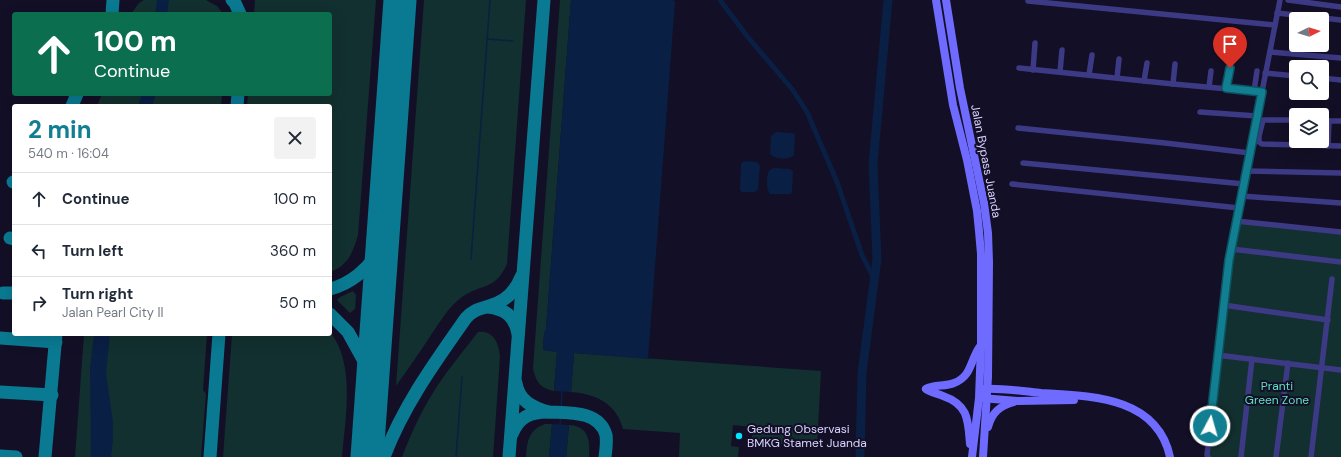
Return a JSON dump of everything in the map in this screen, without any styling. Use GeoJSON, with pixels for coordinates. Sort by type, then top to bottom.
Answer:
{"type":"FeatureCollection","features":[{"type":"Feature","properties":{"kind":"main road","name":"Jalan Bypass Juanda"},"geometry":{"type":"LineString","coordinates":[[936,0],[954,105],[977,211],[981,254],[981,345],[983,399]]}},
{"type":"Feature","properties":{"kind":"main road","name":"Jalan Bypass Juanda"},"geometry":{"type":"LineString","coordinates":[[946,0],[960,88],[984,203],[987,226],[989,262],[983,389]]}},
{"type":"Feature","properties":{"kind":"main road"},"geometry":{"type":"LineString","coordinates":[[972,457],[968,423],[964,412],[959,406],[949,399],[926,389],[931,386],[951,384],[960,380],[969,370],[975,352],[981,345]]}},
{"type":"Feature","properties":{"kind":"main road"},"geometry":{"type":"LineString","coordinates":[[983,389],[1086,397],[1110,400],[1119,403],[1134,409],[1147,418],[1158,429],[1164,439],[1170,457]]}},
{"type":"Feature","properties":{"kind":"main road"},"geometry":{"type":"LineString","coordinates":[[983,399],[1072,400],[1086,397]]}},
{"type":"Feature","properties":{"kind":"main road"},"geometry":{"type":"LineString","coordinates":[[972,457],[983,399]]}},
{"type":"Feature","properties":{"kind":"main road"},"geometry":{"type":"LineString","coordinates":[[983,399],[983,457]]}},
{"type":"Feature","properties":{"kind":"main road"},"geometry":{"type":"LineString","coordinates":[[984,442],[989,422],[995,411],[1000,407],[1018,400]]}},
{"type":"Feature","properties":{"kind":"street"},"geometry":{"type":"LineString","coordinates":[[1208,457],[1217,355],[1231,248],[1250,153],[1258,127],[1257,116],[1280,0]]}},
{"type":"Feature","properties":{"kind":"street"},"geometry":{"type":"LineString","coordinates":[[1288,0],[1308,1],[1341,7]]}},
{"type":"Feature","properties":{"kind":"street"},"geometry":{"type":"LineString","coordinates":[[1028,1],[1275,25]]}},
{"type":"Feature","properties":{"kind":"street"},"geometry":{"type":"LineString","coordinates":[[1277,13],[1341,20]]}},
{"type":"Feature","properties":{"kind":"street"},"geometry":{"type":"LineString","coordinates":[[1034,70],[1035,43]]}},
{"type":"Feature","properties":{"kind":"street"},"geometry":{"type":"LineString","coordinates":[[1060,72],[1062,50]]}},
{"type":"Feature","properties":{"kind":"street"},"geometry":{"type":"LineString","coordinates":[[1270,52],[1341,58]]}},
{"type":"Feature","properties":{"kind":"street"},"geometry":{"type":"LineString","coordinates":[[1089,76],[1092,55]]}},
{"type":"Feature","properties":{"kind":"street"},"geometry":{"type":"LineString","coordinates":[[1117,78],[1119,59]]}},
{"type":"Feature","properties":{"kind":"street"},"geometry":{"type":"LineString","coordinates":[[1144,81],[1147,63]]}},
{"type":"Feature","properties":{"kind":"street"},"geometry":{"type":"LineString","coordinates":[[1172,84],[1175,64]]}},
{"type":"Feature","properties":{"kind":"street"},"geometry":{"type":"LineString","coordinates":[[1019,68],[1262,92]]}},
{"type":"Feature","properties":{"kind":"street"},"geometry":{"type":"LineString","coordinates":[[1226,88],[1230,68]]}},
{"type":"Feature","properties":{"kind":"street"},"geometry":{"type":"LineString","coordinates":[[1209,87],[1211,71]]}},
{"type":"Feature","properties":{"kind":"street"},"geometry":{"type":"LineString","coordinates":[[1254,91],[1257,71]]}},
{"type":"Feature","properties":{"kind":"street"},"geometry":{"type":"LineString","coordinates":[[1265,74],[1289,76]]}},
{"type":"Feature","properties":{"kind":"street"},"geometry":{"type":"LineString","coordinates":[[1329,79],[1341,80]]}},
{"type":"Feature","properties":{"kind":"street"},"geometry":{"type":"LineString","coordinates":[[1200,112],[1257,116]]}},
{"type":"Feature","properties":{"kind":"street"},"geometry":{"type":"LineString","coordinates":[[1258,127],[1264,119],[1289,120]]}},
{"type":"Feature","properties":{"kind":"street"},"geometry":{"type":"LineString","coordinates":[[1329,121],[1341,121]]}},
{"type":"Feature","properties":{"kind":"street"},"geometry":{"type":"LineString","coordinates":[[1018,128],[1250,153]]}},
{"type":"Feature","properties":{"kind":"street"},"geometry":{"type":"LineString","coordinates":[[1256,135],[1259,142],[1262,144],[1289,145]]}},
{"type":"Feature","properties":{"kind":"street"},"geometry":{"type":"LineString","coordinates":[[1329,146],[1341,146]]}},
{"type":"Feature","properties":{"kind":"street"},"geometry":{"type":"LineString","coordinates":[[1023,163],[1244,184]]}},
{"type":"Feature","properties":{"kind":"street"},"geometry":{"type":"LineString","coordinates":[[1246,171],[1341,173]]}},
{"type":"Feature","properties":{"kind":"street"},"geometry":{"type":"LineString","coordinates":[[1012,184],[1239,208]]}},
{"type":"Feature","properties":{"kind":"street"},"geometry":{"type":"LineString","coordinates":[[1241,196],[1341,203]]}},
{"type":"Feature","properties":{"kind":"street"},"geometry":{"type":"LineString","coordinates":[[1236,222],[1341,232]]}},
{"type":"Feature","properties":{"kind":"street"},"geometry":{"type":"LineString","coordinates":[[1231,248],[1341,262]]}},
{"type":"Feature","properties":{"kind":"street"},"geometry":{"type":"LineString","coordinates":[[1311,457],[1332,280]]}},
{"type":"Feature","properties":{"kind":"street"},"geometry":{"type":"LineString","coordinates":[[1223,305],[1328,320]]}},
{"type":"Feature","properties":{"kind":"street"},"geometry":{"type":"LineString","coordinates":[[1217,355],[1341,370]]}},
{"type":"Feature","properties":{"kind":"street"},"geometry":{"type":"LineString","coordinates":[[1241,457],[1252,359]]}},
{"type":"Feature","properties":{"kind":"street"},"geometry":{"type":"LineString","coordinates":[[1276,457],[1288,363]]}},
{"type":"Feature","properties":{"kind":"green space"},"geometry":{"type":"Polygon","coordinates":[[[144,0],[206,0],[217,6],[222,12],[132,12],[139,3],[144,0]]]}},
{"type":"Feature","properties":{"kind":"green space"},"geometry":{"type":"Polygon","coordinates":[[[255,0],[376,0],[358,235],[349,258],[341,266],[332,271],[332,104],[247,104],[248,96],[332,96],[332,12],[254,12],[255,0]]]}},
{"type":"Feature","properties":{"kind":"green space"},"geometry":{"type":"Polygon","coordinates":[[[424,0],[526,0],[507,264],[498,279],[493,283],[469,293],[453,305],[396,386],[424,0]]]}},
{"type":"Feature","properties":{"kind":"green space"},"geometry":{"type":"Polygon","coordinates":[[[560,0],[571,0],[546,329],[544,334],[543,350],[557,352],[554,391],[539,384],[533,368],[560,0]]]}},
{"type":"Feature","properties":{"kind":"green space"},"geometry":{"type":"Polygon","coordinates":[[[101,96],[222,96],[221,104],[98,104],[101,96]]]}},
{"type":"Feature","properties":{"kind":"green space","name":"Pranti Green Zone"},"geometry":{"type":"Polygon","coordinates":[[[1237,222],[1341,232],[1341,457],[1208,457],[1227,269],[1237,222]]]}},
{"type":"Feature","properties":{"kind":"green space"},"geometry":{"type":"Polygon","coordinates":[[[353,291],[356,295],[355,309],[350,313],[337,300],[353,291]]]}},
{"type":"Feature","properties":{"kind":"green space"},"geometry":{"type":"Polygon","coordinates":[[[478,332],[488,333],[495,339],[500,357],[493,457],[402,457],[415,426],[431,396],[447,372],[478,332]]]}},
{"type":"Feature","properties":{"kind":"green space"},"geometry":{"type":"Polygon","coordinates":[[[332,335],[338,345],[346,376],[347,392],[342,457],[223,457],[232,336],[332,335]]]}},
{"type":"Feature","properties":{"kind":"green space"},"geometry":{"type":"Polygon","coordinates":[[[84,336],[207,336],[203,390],[206,394],[201,457],[75,457],[84,336]]]}},
{"type":"Feature","properties":{"kind":"green space"},"geometry":{"type":"Polygon","coordinates":[[[574,353],[821,371],[817,447],[752,442],[752,427],[733,425],[731,446],[739,447],[738,457],[679,457],[680,433],[623,429],[620,420],[610,406],[589,395],[571,392],[574,353]]]}},
{"type":"Feature","properties":{"kind":"green space"},"geometry":{"type":"Polygon","coordinates":[[[545,424],[552,424],[549,457],[526,457],[528,442],[532,433],[545,424]]]}},
{"type":"Feature","properties":{"kind":"green space"},"geometry":{"type":"Polygon","coordinates":[[[569,425],[581,428],[587,435],[589,457],[566,457],[569,425]]]}},
{"type":"Feature","properties":{"kind":"water"},"geometry":{"type":"Polygon","coordinates":[[[157,0],[169,0],[167,12],[155,12],[157,0]]]}},
{"type":"Feature","properties":{"kind":"water"},"geometry":{"type":"Polygon","coordinates":[[[571,0],[673,0],[675,2],[648,359],[574,353],[571,392],[554,391],[557,352],[543,350],[544,334],[546,329],[571,0]]]}},
{"type":"Feature","properties":{"kind":"water"},"geometry":{"type":"Polygon","coordinates":[[[141,96],[155,96],[153,104],[139,104],[141,96]]]}},
{"type":"Feature","properties":{"kind":"water"},"geometry":{"type":"Polygon","coordinates":[[[776,132],[795,134],[794,155],[792,157],[779,158],[770,154],[771,136],[776,132]]]}},
{"type":"Feature","properties":{"kind":"water"},"geometry":{"type":"Polygon","coordinates":[[[746,161],[757,162],[760,166],[758,189],[755,192],[742,192],[740,190],[741,164],[746,161]]]}},
{"type":"Feature","properties":{"kind":"water"},"geometry":{"type":"Polygon","coordinates":[[[773,168],[790,169],[793,171],[792,192],[790,194],[770,194],[767,182],[769,171],[773,168]]]}},
{"type":"Feature","properties":{"kind":"water"},"geometry":{"type":"Polygon","coordinates":[[[94,336],[110,336],[106,373],[113,422],[111,457],[91,457],[90,368],[94,336]]]}},
{"type":"Feature","properties":{"kind":"water"},"geometry":{"type":"Polygon","coordinates":[[[552,424],[569,425],[566,457],[549,457],[552,424]]]}},
{"type":"Feature","properties":{"kind":"waterway"},"geometry":{"type":"LineString","coordinates":[[471,259],[490,0]]}},
{"type":"Feature","properties":{"kind":"waterway"},"geometry":{"type":"LineString","coordinates":[[720,0],[747,36],[792,89],[807,112],[837,182],[862,255],[874,279]]}},
{"type":"Feature","properties":{"kind":"waterway"},"geometry":{"type":"LineString","coordinates":[[860,457],[862,373],[877,259],[873,164],[888,0]]}},
{"type":"Feature","properties":{"kind":"waterway"},"geometry":{"type":"LineString","coordinates":[[487,39],[513,41]]}},
{"type":"Feature","properties":{"kind":"waterway"},"geometry":{"type":"LineString","coordinates":[[456,457],[462,377]]}},
{"type":"Feature","properties":{"kind":"waterway"},"geometry":{"type":"LineString","coordinates":[[560,426],[562,390]]}},
{"type":"Feature","properties":{"kind":"taxiway"},"geometry":{"type":"LineString","coordinates":[[112,12],[113,0]]}},
{"type":"Feature","properties":{"kind":"taxiway"},"geometry":{"type":"LineString","coordinates":[[232,0],[239,12]]}},
{"type":"Feature","properties":{"kind":"taxiway"},"geometry":{"type":"LineString","coordinates":[[509,457],[544,0]]}},
{"type":"Feature","properties":{"kind":"taxiway"},"geometry":{"type":"LineString","coordinates":[[73,104],[76,96]]}},
{"type":"Feature","properties":{"kind":"taxiway"},"geometry":{"type":"LineString","coordinates":[[237,104],[238,96]]}},
{"type":"Feature","properties":{"kind":"taxiway"},"geometry":{"type":"LineString","coordinates":[[332,288],[358,275],[370,263],[379,250],[383,234]]}},
{"type":"Feature","properties":{"kind":"taxiway"},"geometry":{"type":"LineString","coordinates":[[384,457],[400,420],[420,385],[466,318],[476,310],[504,299],[516,288],[521,277]]}},
{"type":"Feature","properties":{"kind":"taxiway"},"geometry":{"type":"LineString","coordinates":[[3,293],[12,293]]}},
{"type":"Feature","properties":{"kind":"taxiway"},"geometry":{"type":"LineString","coordinates":[[488,307],[508,314],[512,318],[518,334]]}},
{"type":"Feature","properties":{"kind":"taxiway"},"geometry":{"type":"LineString","coordinates":[[332,316],[348,332],[364,361],[372,386]]}},
{"type":"Feature","properties":{"kind":"taxiway"},"geometry":{"type":"LineString","coordinates":[[45,457],[56,336]]}},
{"type":"Feature","properties":{"kind":"taxiway"},"geometry":{"type":"LineString","coordinates":[[210,457],[219,336]]}},
{"type":"Feature","properties":{"kind":"taxiway"},"geometry":{"type":"LineString","coordinates":[[0,338],[56,342]]}},
{"type":"Feature","properties":{"kind":"taxiway"},"geometry":{"type":"LineString","coordinates":[[512,434],[518,423],[526,417],[531,414],[548,412],[537,408],[523,399],[516,383]]}},
{"type":"Feature","properties":{"kind":"taxiway"},"geometry":{"type":"LineString","coordinates":[[0,392],[52,395]]}},
{"type":"Feature","properties":{"kind":"taxiway"},"geometry":{"type":"LineString","coordinates":[[548,412],[582,414],[597,421],[606,435],[605,457]]}},
{"type":"Feature","properties":{"kind":"taxiway"},"geometry":{"type":"LineString","coordinates":[[0,456],[16,457]]}},
{"type":"Feature","properties":{"kind":"runway"},"geometry":{"type":"LineString","coordinates":[[367,457],[400,0]]}},
{"type":"Feature","properties":{"kind":"place","name":"Gedung Observasi BMKG Stamet Juanda"},"geometry":{"type":"Point","coordinates":[739,436]}},
{"type":"Feature","properties":{"kind":"route"},"geometry":{"type":"LineString","coordinates":[[1210,426],[1229,260],[1262,92],[1226,88],[1230,68]]}}]}
